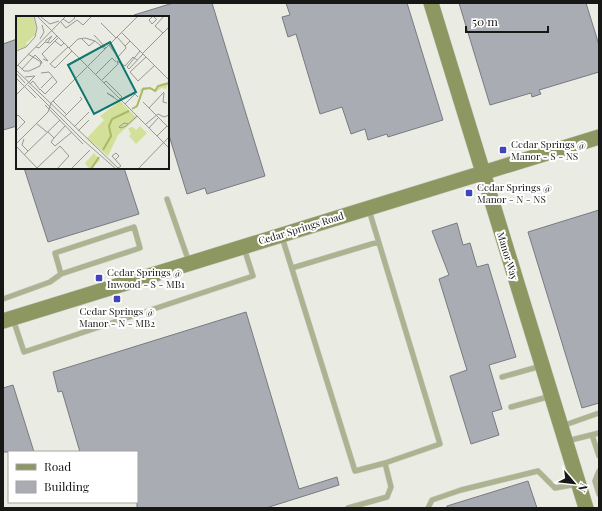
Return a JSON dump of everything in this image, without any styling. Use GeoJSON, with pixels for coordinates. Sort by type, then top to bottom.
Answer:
{"type":"FeatureCollection","features":[{"type":"Feature","properties":{"kind":"main road","name":"Manor Way"},"geometry":{"type":"LineString","coordinates":[[431,3],[586,508]]}},
{"type":"Feature","properties":{"kind":"main road","name":"Cedar Springs Road"},"geometry":{"type":"LineString","coordinates":[[6,319],[599,137]]}},
{"type":"Feature","properties":{"kind":"lane"},"geometry":{"type":"LineString","coordinates":[[167,199],[190,263]]}},
{"type":"Feature","properties":{"kind":"lane"},"geometry":{"type":"LineString","coordinates":[[281,234],[355,471],[385,463],[440,444],[368,208]]}},
{"type":"Feature","properties":{"kind":"lane"},"geometry":{"type":"LineString","coordinates":[[3,299],[50,282],[61,274],[140,248],[134,227],[55,253],[61,274]]}},
{"type":"Feature","properties":{"kind":"lane"},"geometry":{"type":"LineString","coordinates":[[292,268],[378,242]]}},
{"type":"Feature","properties":{"kind":"lane"},"geometry":{"type":"LineString","coordinates":[[6,319],[24,352],[254,276],[244,246]]}},
{"type":"Feature","properties":{"kind":"lane"},"geometry":{"type":"LineString","coordinates":[[502,377],[542,366]]}},
{"type":"Feature","properties":{"kind":"lane"},"geometry":{"type":"LineString","coordinates":[[512,407],[552,396]]}},
{"type":"Feature","properties":{"kind":"lane"},"geometry":{"type":"LineString","coordinates":[[561,426],[599,413]]}},
{"type":"Feature","properties":{"kind":"lane"},"geometry":{"type":"LineString","coordinates":[[566,442],[599,434]]}},
{"type":"Feature","properties":{"kind":"lane"},"geometry":{"type":"LineString","coordinates":[[592,435],[599,456]]}},
{"type":"Feature","properties":{"kind":"lane"},"geometry":{"type":"LineString","coordinates":[[348,508],[387,497],[391,487],[385,463]]}},
{"type":"Feature","properties":{"kind":"lane"},"geometry":{"type":"LineString","coordinates":[[428,508],[432,500],[461,490],[538,471],[555,488],[578,484]]}},
{"type":"Feature","properties":{"kind":"lane"},"geometry":{"type":"LineString","coordinates":[[599,471],[595,482],[599,494]]}},
{"type":"Feature","properties":{"kind":"building"},"geometry":{"type":"Polygon","coordinates":[[[173,3],[212,3],[265,176],[207,194],[205,188],[187,194],[169,135],[169,16],[134,15],[173,3]]]}},
{"type":"Feature","properties":{"kind":"building"},"geometry":{"type":"Polygon","coordinates":[[[286,3],[407,3],[443,120],[388,137],[387,134],[368,140],[365,129],[351,134],[342,107],[320,114],[296,34],[288,37],[282,17],[290,15],[286,3]]]}},
{"type":"Feature","properties":{"kind":"building"},"geometry":{"type":"Polygon","coordinates":[[[459,3],[586,3],[599,45],[599,72],[539,90],[541,94],[532,97],[531,93],[490,105],[459,3]]]}},
{"type":"Feature","properties":{"kind":"building"},"geometry":{"type":"Polygon","coordinates":[[[16,39],[16,126],[3,130],[3,44],[16,39]]]}},
{"type":"Feature","properties":{"kind":"building"},"geometry":{"type":"Polygon","coordinates":[[[24,169],[124,169],[139,214],[48,242],[24,169]]]}},
{"type":"Feature","properties":{"kind":"building"},"geometry":{"type":"Polygon","coordinates":[[[599,210],[599,403],[582,408],[528,232],[599,210]]]}},
{"type":"Feature","properties":{"kind":"building"},"geometry":{"type":"Polygon","coordinates":[[[457,223],[463,245],[470,243],[477,267],[488,264],[516,357],[489,365],[502,409],[492,412],[499,435],[471,444],[450,376],[467,370],[439,279],[449,275],[432,231],[457,223]]]}},
{"type":"Feature","properties":{"kind":"building"},"geometry":{"type":"Polygon","coordinates":[[[246,312],[299,489],[337,477],[339,485],[266,508],[137,508],[138,451],[80,451],[62,391],[58,392],[53,372],[246,312]]]}},
{"type":"Feature","properties":{"kind":"building"},"geometry":{"type":"Polygon","coordinates":[[[13,385],[34,451],[3,452],[3,388],[13,385]]]}},
{"type":"Feature","properties":{"kind":"building"},"geometry":{"type":"Polygon","coordinates":[[[528,481],[537,508],[447,508],[447,506],[528,481]]]}},
{"type":"Feature","properties":{"kind":"place","name":"Cedar Springs @ Manor - S - NS"},"geometry":{"type":"Point","coordinates":[503,150]}},
{"type":"Feature","properties":{"kind":"place","name":"Cedar Springs @ Manor - N - NS"},"geometry":{"type":"Point","coordinates":[469,193]}},
{"type":"Feature","properties":{"kind":"place","name":"Cedar Springs @ Inwood - S - MB1"},"geometry":{"type":"Point","coordinates":[99,278]}},
{"type":"Feature","properties":{"kind":"place","name":"Cedar Springs @ Manor - N - MB2"},"geometry":{"type":"Point","coordinates":[117,299]}}]}
